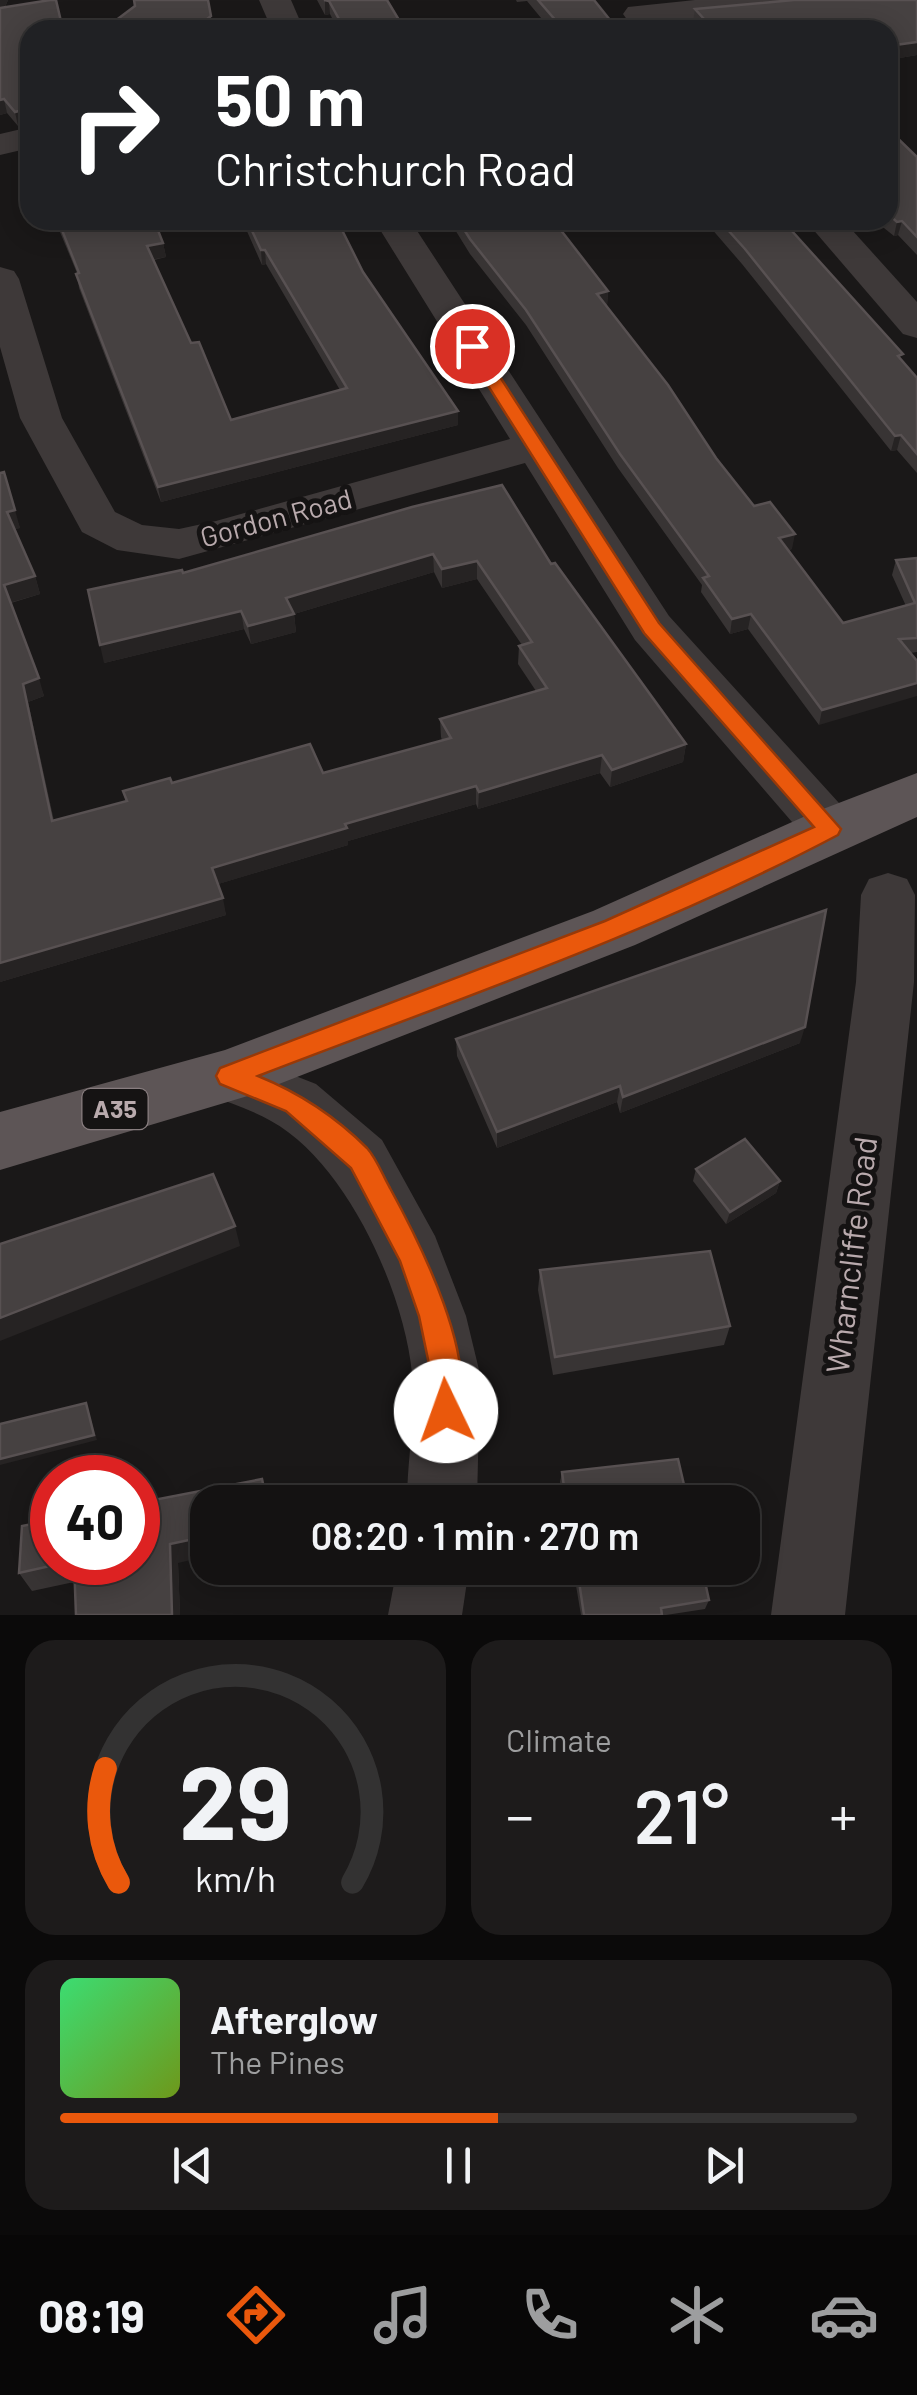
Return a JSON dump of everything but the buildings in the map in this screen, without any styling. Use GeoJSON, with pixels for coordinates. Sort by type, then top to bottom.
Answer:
{"type":"FeatureCollection","features":[{"type":"Feature","properties":{"kind":"main road","name":"A35"},"geometry":{"type":"LineString","coordinates":[[0,1141],[229,1076],[614,928],[830,829],[917,794]]}},
{"type":"Feature","properties":{"kind":"street"},"geometry":{"type":"LineString","coordinates":[[640,15],[811,0]]}},
{"type":"Feature","properties":{"kind":"street"},"geometry":{"type":"LineString","coordinates":[[398,230],[652,628],[830,829]]}},
{"type":"Feature","properties":{"kind":"street"},"geometry":{"type":"LineString","coordinates":[[832,230],[917,326]]}},
{"type":"Feature","properties":{"kind":"street","name":"Gordon Road"},"geometry":{"type":"LineString","coordinates":[[0,279],[42,418],[98,522],[132,540],[179,544],[216,536],[536,446]]}},
{"type":"Feature","properties":{"kind":"street","name":"Wharncliffe Road"},"geometry":{"type":"LineString","coordinates":[[808,1615],[901,986],[888,894]]}},
{"type":"Feature","properties":{"kind":"street"},"geometry":{"type":"LineString","coordinates":[[229,1076],[295,1103],[360,1160],[412,1256],[433,1316],[446,1374],[443,1485]]}},
{"type":"Feature","properties":{"kind":"street"},"geometry":{"type":"LineString","coordinates":[[425,1615],[429,1585]]}},
{"type":"Feature","properties":{"kind":"route"},"geometry":{"type":"LineString","coordinates":[[446,1411],[446,1374],[433,1316],[412,1256],[360,1160],[295,1103],[229,1076],[614,928],[830,829],[652,628],[472,346]]}}]}
